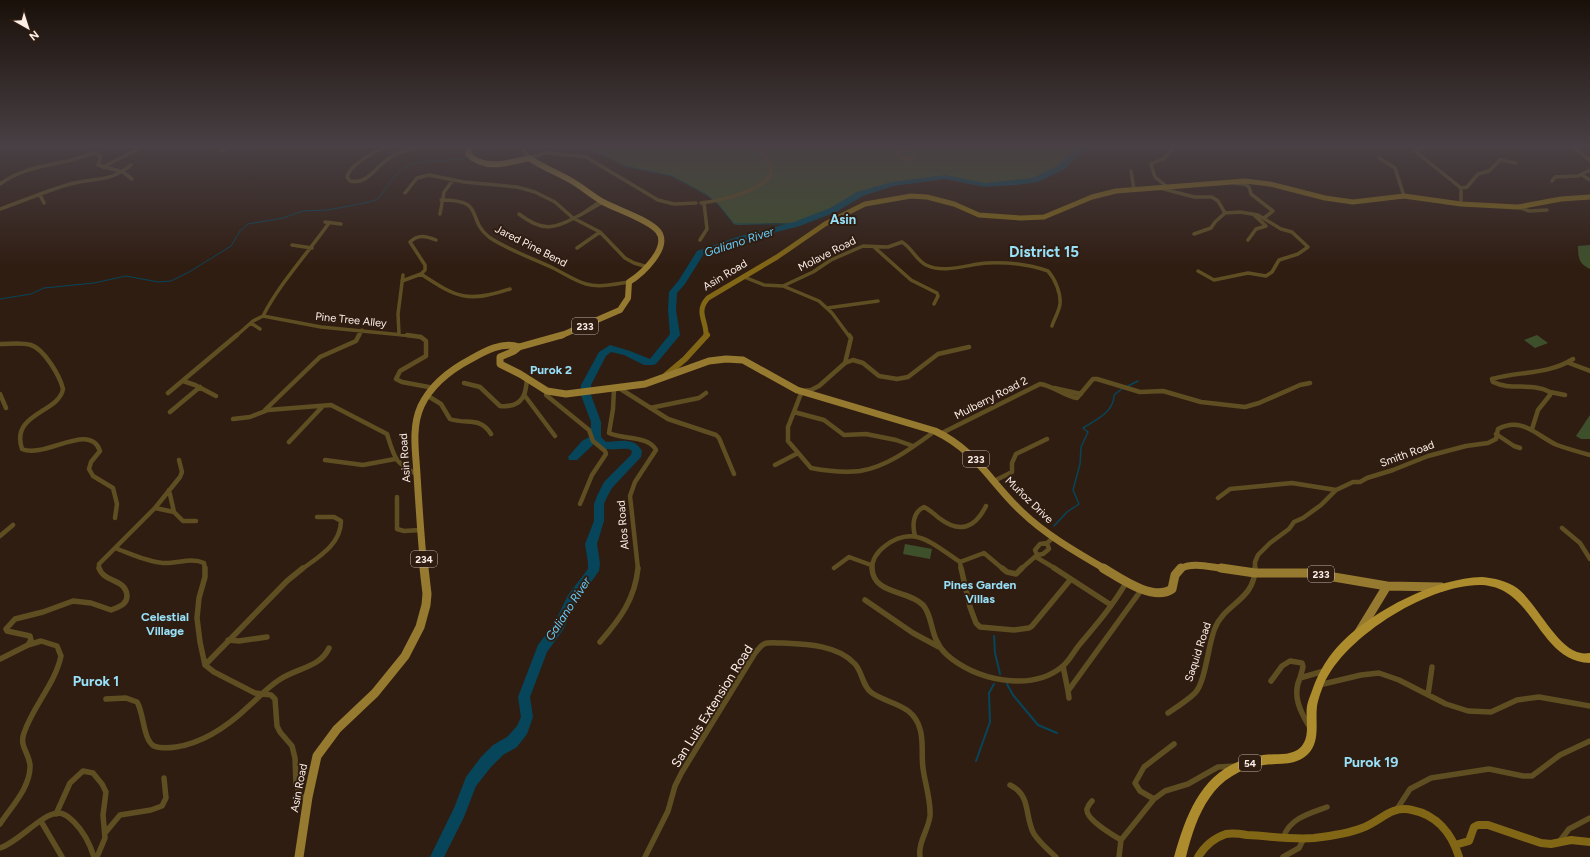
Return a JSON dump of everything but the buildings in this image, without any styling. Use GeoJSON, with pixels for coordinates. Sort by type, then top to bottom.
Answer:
{"type":"FeatureCollection","features":[{"type":"Feature","properties":{"kind":"highway","name":"54"},"geometry":{"type":"LineString","coordinates":[[1180,857],[1190,823],[1200,802],[1225,773],[1238,766],[1258,761],[1290,758],[1299,755],[1309,745],[1312,706],[1319,685],[1332,660],[1358,632],[1393,609],[1441,587],[1462,582],[1494,582],[1504,586],[1522,600],[1564,650],[1581,659],[1590,658]]}},
{"type":"Feature","properties":{"kind":"main road","name":"Jared Pine Bend"},"geometry":{"type":"LineString","coordinates":[[580,186],[602,202],[650,225],[658,231],[661,241],[660,246],[648,267],[629,282]]}},
{"type":"Feature","properties":{"kind":"main road","name":"Asin Road"},"geometry":{"type":"LineString","coordinates":[[299,857],[308,797],[317,756],[337,729],[375,693],[404,656],[420,627],[428,599],[420,530],[415,429],[417,414],[428,396],[451,371],[488,350],[510,343],[518,346],[514,350],[500,357],[499,362],[502,366],[520,374],[547,391],[561,394],[573,394],[645,384],[660,380],[685,360],[707,335],[700,310],[703,302],[777,257],[825,224],[865,204],[880,200],[911,196],[927,197],[954,204],[979,215],[991,218],[1021,218],[1051,215],[1096,196],[1116,191],[1166,186]]}},
{"type":"Feature","properties":{"kind":"main road","name":"Asin Road"},"geometry":{"type":"LineString","coordinates":[[1278,186],[1325,198],[1352,202],[1404,196],[1461,204],[1518,207],[1561,199],[1590,197]]}},
{"type":"Feature","properties":{"kind":"main road","name":"233"},"geometry":{"type":"LineString","coordinates":[[518,346],[534,344],[564,334],[620,310],[625,305],[630,294],[629,282]]}},
{"type":"Feature","properties":{"kind":"main road","name":"Muñoz Drive"},"geometry":{"type":"LineString","coordinates":[[660,380],[700,363],[736,359],[750,363],[788,386],[939,432],[970,452],[1022,511],[1053,538],[1142,589],[1158,593],[1168,591],[1173,588],[1178,569],[1187,565],[1255,573],[1310,573],[1387,586],[1441,587]]}},
{"type":"Feature","properties":{"kind":"main road"},"geometry":{"type":"LineString","coordinates":[[1358,632],[1387,586]]}},
{"type":"Feature","properties":{"kind":"main road"},"geometry":{"type":"LineString","coordinates":[[1198,857],[1207,845],[1217,838],[1227,834],[1323,838],[1342,834],[1376,822],[1397,809],[1418,811],[1427,814],[1436,820],[1451,837],[1459,857]]}},
{"type":"Feature","properties":{"kind":"main road"},"geometry":{"type":"LineString","coordinates":[[1455,845],[1467,842],[1470,839],[1472,829],[1480,824],[1488,825],[1541,843],[1558,843],[1571,840],[1590,842]]}},
{"type":"Feature","properties":{"kind":"street"},"geometry":{"type":"LineString","coordinates":[[0,209],[65,186]]}},
{"type":"Feature","properties":{"kind":"street"},"geometry":{"type":"LineString","coordinates":[[405,193],[411,186]]}},
{"type":"Feature","properties":{"kind":"street"},"geometry":{"type":"LineString","coordinates":[[440,214],[441,200],[444,192],[449,186]]}},
{"type":"Feature","properties":{"kind":"street"},"geometry":{"type":"LineString","coordinates":[[504,186],[517,187],[535,192],[555,202],[573,218],[600,232],[625,258],[634,263],[648,267]]}},
{"type":"Feature","properties":{"kind":"street"},"geometry":{"type":"LineString","coordinates":[[636,186],[658,200],[674,204],[710,202],[758,186]]}},
{"type":"Feature","properties":{"kind":"street"},"geometry":{"type":"LineString","coordinates":[[1249,186],[1251,194],[1272,211],[1264,218]]}},
{"type":"Feature","properties":{"kind":"street"},"geometry":{"type":"LineString","coordinates":[[1401,186],[1404,196]]}},
{"type":"Feature","properties":{"kind":"street"},"geometry":{"type":"LineString","coordinates":[[1459,186],[1461,188],[1468,186]]}},
{"type":"Feature","properties":{"kind":"street"},"geometry":{"type":"LineString","coordinates":[[1156,187],[1194,197],[1212,198],[1218,201],[1225,213]]}},
{"type":"Feature","properties":{"kind":"street"},"geometry":{"type":"LineString","coordinates":[[1461,188],[1461,204]]}},
{"type":"Feature","properties":{"kind":"street"},"geometry":{"type":"LineString","coordinates":[[40,195],[44,203]]}},
{"type":"Feature","properties":{"kind":"street","name":"Jared Pine Bend"},"geometry":{"type":"LineString","coordinates":[[441,200],[466,203],[474,210],[479,225],[483,231],[495,241],[586,284],[604,286],[629,282]]}},
{"type":"Feature","properties":{"kind":"street"},"geometry":{"type":"LineString","coordinates":[[518,214],[530,224],[542,228],[558,226],[602,202]]}},
{"type":"Feature","properties":{"kind":"street"},"geometry":{"type":"LineString","coordinates":[[700,203],[707,229],[700,240]]}},
{"type":"Feature","properties":{"kind":"street"},"geometry":{"type":"LineString","coordinates":[[1518,207],[1529,211],[1547,210]]}},
{"type":"Feature","properties":{"kind":"street"},"geometry":{"type":"LineString","coordinates":[[1194,234],[1211,228],[1214,221],[1223,216],[1225,213],[1252,213],[1264,218],[1281,229],[1292,232],[1308,246],[1294,256],[1279,260],[1272,272],[1266,276],[1245,273],[1214,280],[1198,271]]}},
{"type":"Feature","properties":{"kind":"street"},"geometry":{"type":"LineString","coordinates":[[1248,240],[1256,229],[1266,226],[1252,213]]}},
{"type":"Feature","properties":{"kind":"street"},"geometry":{"type":"LineString","coordinates":[[168,393],[251,323],[263,316],[274,295],[312,248],[327,223],[341,224]]}},
{"type":"Feature","properties":{"kind":"street"},"geometry":{"type":"LineString","coordinates":[[577,248],[600,232]]}},
{"type":"Feature","properties":{"kind":"street"},"geometry":{"type":"LineString","coordinates":[[402,281],[421,274],[425,270],[424,265],[410,242],[414,238],[420,236],[436,240]]}},
{"type":"Feature","properties":{"kind":"street","name":"Molave Road"},"geometry":{"type":"LineString","coordinates":[[783,286],[813,272],[831,260],[862,246],[888,247],[900,242],[904,243],[922,263],[935,268],[993,263],[1023,265],[1047,270],[1051,274],[1060,305],[1052,326]]}},
{"type":"Feature","properties":{"kind":"street"},"geometry":{"type":"LineString","coordinates":[[292,245],[312,248]]}},
{"type":"Feature","properties":{"kind":"street"},"geometry":{"type":"LineString","coordinates":[[874,247],[912,280],[937,293],[938,296],[934,304]]}},
{"type":"Feature","properties":{"kind":"street"},"geometry":{"type":"LineString","coordinates":[[421,274],[438,286],[468,299],[488,297],[510,289]]}},
{"type":"Feature","properties":{"kind":"street"},"geometry":{"type":"LineString","coordinates":[[399,334],[398,320],[403,275]]}},
{"type":"Feature","properties":{"kind":"street"},"geometry":{"type":"LineString","coordinates":[[744,276],[764,284],[783,286],[819,301],[827,308],[851,338],[845,363]]}},
{"type":"Feature","properties":{"kind":"street"},"geometry":{"type":"LineString","coordinates":[[827,308],[878,301]]}},
{"type":"Feature","properties":{"kind":"street","name":"Pine Tree Alley"},"geometry":{"type":"LineString","coordinates":[[263,316],[321,327],[362,330],[424,338],[426,344],[426,356],[423,360],[400,371],[397,374],[396,379],[402,382],[434,388]]}},
{"type":"Feature","properties":{"kind":"street"},"geometry":{"type":"LineString","coordinates":[[251,323],[260,329]]}},
{"type":"Feature","properties":{"kind":"street"},"geometry":{"type":"LineString","coordinates":[[265,411],[320,357],[356,341],[362,330]]}},
{"type":"Feature","properties":{"kind":"street"},"geometry":{"type":"LineString","coordinates":[[0,344],[24,343],[35,347],[47,358],[63,388],[62,395],[59,398],[25,426],[20,434],[19,440],[22,449],[33,452],[81,439],[95,441],[98,444],[100,451],[90,465],[91,472],[94,476],[113,488],[117,504],[115,518]]}},
{"type":"Feature","properties":{"kind":"street"},"geometry":{"type":"LineString","coordinates":[[802,391],[811,390],[819,386],[845,363],[850,361],[857,361],[866,364],[874,373],[883,378],[897,379],[908,377],[938,354],[969,347]]}},
{"type":"Feature","properties":{"kind":"street"},"geometry":{"type":"LineString","coordinates":[[1565,395],[1528,386],[1511,388],[1500,386],[1492,381],[1492,379],[1507,374],[1552,370],[1571,361],[1590,371]]}},
{"type":"Feature","properties":{"kind":"street"},"geometry":{"type":"LineString","coordinates":[[464,383],[480,387],[502,407],[522,401],[525,396],[527,379]]}},
{"type":"Feature","properties":{"kind":"street","name":"Mulberry Road 2"},"geometry":{"type":"LineString","coordinates":[[802,391],[788,427],[788,440],[811,468],[852,472],[867,469],[939,432],[1040,384],[1046,384],[1069,396],[1077,398],[1094,379],[1140,392],[1163,391],[1201,402],[1245,407],[1259,403],[1300,385],[1310,383]]}},
{"type":"Feature","properties":{"kind":"street"},"geometry":{"type":"LineString","coordinates":[[183,381],[200,387],[216,396]]}},
{"type":"Feature","properties":{"kind":"street"},"geometry":{"type":"LineString","coordinates":[[170,412],[200,387]]}},
{"type":"Feature","properties":{"kind":"street"},"geometry":{"type":"LineString","coordinates":[[616,388],[676,423],[716,435],[719,438],[734,474]]}},
{"type":"Feature","properties":{"kind":"street","name":"Alos Road"},"geometry":{"type":"LineString","coordinates":[[600,642],[625,613],[631,601],[638,575],[638,567],[630,496],[634,482],[656,450],[654,446],[642,439],[621,438],[609,433],[616,388]]}},
{"type":"Feature","properties":{"kind":"street"},"geometry":{"type":"LineString","coordinates":[[547,391],[546,395],[589,430],[592,439],[605,451],[606,457],[592,475],[580,504]]}},
{"type":"Feature","properties":{"kind":"street"},"geometry":{"type":"LineString","coordinates":[[1532,429],[1538,410],[1550,395],[1550,392]]}},
{"type":"Feature","properties":{"kind":"street"},"geometry":{"type":"LineString","coordinates":[[650,408],[699,398],[706,393]]}},
{"type":"Feature","properties":{"kind":"street"},"geometry":{"type":"LineString","coordinates":[[0,394],[6,408]]}},
{"type":"Feature","properties":{"kind":"street"},"geometry":{"type":"LineString","coordinates":[[428,396],[438,400],[444,405],[450,420],[462,423],[481,422],[487,426],[491,434]]}},
{"type":"Feature","properties":{"kind":"street"},"geometry":{"type":"LineString","coordinates":[[525,396],[555,436]]}},
{"type":"Feature","properties":{"kind":"street"},"geometry":{"type":"LineString","coordinates":[[289,442],[322,406]]}},
{"type":"Feature","properties":{"kind":"street"},"geometry":{"type":"LineString","coordinates":[[233,419],[250,417],[265,411],[334,406],[346,414],[387,434],[395,459],[405,468],[418,475]]}},
{"type":"Feature","properties":{"kind":"street"},"geometry":{"type":"LineString","coordinates":[[794,412],[824,420],[844,435],[866,434],[896,440],[913,446]]}},
{"type":"Feature","properties":{"kind":"street","name":"Smith Road"},"geometry":{"type":"LineString","coordinates":[[1255,573],[1255,562],[1264,549],[1289,529],[1294,522],[1304,518],[1321,505],[1336,490],[1353,482],[1360,482],[1422,458],[1466,446],[1492,442],[1496,439],[1498,429],[1508,425],[1524,426],[1532,429],[1558,445],[1590,455]]}},
{"type":"Feature","properties":{"kind":"street"},"geometry":{"type":"LineString","coordinates":[[1496,434],[1514,446],[1520,448]]}},
{"type":"Feature","properties":{"kind":"street"},"geometry":{"type":"LineString","coordinates":[[994,481],[1012,472],[1014,457],[1019,452],[1047,439]]}},
{"type":"Feature","properties":{"kind":"street"},"geometry":{"type":"LineString","coordinates":[[775,465],[798,453]]}},
{"type":"Feature","properties":{"kind":"street"},"geometry":{"type":"LineString","coordinates":[[325,460],[363,465],[395,459]]}},
{"type":"Feature","properties":{"kind":"street"},"geometry":{"type":"LineString","coordinates":[[28,645],[31,640],[30,636],[7,631],[9,625],[15,619],[43,612],[72,601],[86,602],[111,610],[123,605],[127,599],[126,589],[123,584],[100,573],[98,568],[99,564],[155,508],[180,477],[182,472],[179,460]]}},
{"type":"Feature","properties":{"kind":"street"},"geometry":{"type":"LineString","coordinates":[[1218,498],[1230,489],[1292,483],[1336,490]]}},
{"type":"Feature","properties":{"kind":"street"},"geometry":{"type":"LineString","coordinates":[[169,490],[174,512],[178,518],[184,523],[196,521]]}},
{"type":"Feature","properties":{"kind":"street"},"geometry":{"type":"LineString","coordinates":[[397,497],[397,529],[404,532],[420,530]]}},
{"type":"Feature","properties":{"kind":"street"},"geometry":{"type":"LineString","coordinates":[[914,536],[913,525],[917,513],[921,508],[926,507],[940,519],[955,527],[966,528],[979,520],[986,506]]}},
{"type":"Feature","properties":{"kind":"street"},"geometry":{"type":"LineString","coordinates":[[155,508],[174,512]]}},
{"type":"Feature","properties":{"kind":"street"},"geometry":{"type":"LineString","coordinates":[[205,665],[228,640],[265,605],[287,580],[324,553],[334,543],[341,530],[341,521],[334,516],[317,517]]}},
{"type":"Feature","properties":{"kind":"street"},"geometry":{"type":"LineString","coordinates":[[0,536],[13,525]]}},
{"type":"Feature","properties":{"kind":"street"},"geometry":{"type":"LineString","coordinates":[[1562,528],[1580,543],[1590,559]]}},
{"type":"Feature","properties":{"kind":"street"},"geometry":{"type":"LineString","coordinates":[[941,648],[932,632],[924,606],[911,596],[880,585],[876,580],[871,565],[879,549],[890,541],[905,536],[914,536],[934,544],[960,562],[973,618],[979,626],[986,628],[1015,630],[1028,629],[1071,579]]}},
{"type":"Feature","properties":{"kind":"street"},"geometry":{"type":"LineString","coordinates":[[1053,538],[1047,543],[1040,544],[1035,550],[1036,556],[1111,605]]}},
{"type":"Feature","properties":{"kind":"street"},"geometry":{"type":"LineString","coordinates":[[960,562],[984,554],[991,556],[1006,572],[1016,574],[1036,556],[1044,554],[1049,548],[1047,543]]}},
{"type":"Feature","properties":{"kind":"street"},"geometry":{"type":"LineString","coordinates":[[115,548],[154,562],[167,563],[200,560],[204,563],[205,572],[198,601],[197,617],[205,665],[214,672],[260,695],[270,694],[274,697],[276,701],[276,724],[281,734],[292,747],[296,788],[301,797],[308,797]]}},
{"type":"Feature","properties":{"kind":"street"},"geometry":{"type":"LineString","coordinates":[[834,568],[849,557],[871,565]]}},
{"type":"Feature","properties":{"kind":"street","name":"Saquid Road"},"geometry":{"type":"LineString","coordinates":[[1168,713],[1196,692],[1202,678],[1215,627],[1226,611],[1246,595],[1255,573]]}},
{"type":"Feature","properties":{"kind":"street"},"geometry":{"type":"LineString","coordinates":[[865,600],[913,633],[941,648],[954,660],[997,679],[1015,681],[1042,676],[1063,666],[1111,605],[1127,581]]}},
{"type":"Feature","properties":{"kind":"street"},"geometry":{"type":"LineString","coordinates":[[1068,691],[1142,589]]}},
{"type":"Feature","properties":{"kind":"street"},"geometry":{"type":"LineString","coordinates":[[228,640],[239,641],[267,638]]}},
{"type":"Feature","properties":{"kind":"street"},"geometry":{"type":"LineString","coordinates":[[0,659],[28,645],[41,641],[57,646],[60,656],[60,661],[24,733],[23,748],[30,765],[28,775],[22,791],[0,824]]}},
{"type":"Feature","properties":{"kind":"street","name":"San Luis Extension Road"},"geometry":{"type":"LineString","coordinates":[[645,857],[668,811],[675,786],[682,772],[755,653],[764,644],[773,642],[830,649],[843,654],[858,667],[864,682],[871,692],[899,704],[913,714],[922,734],[923,768],[930,813],[929,824],[920,847],[920,857]]}},
{"type":"Feature","properties":{"kind":"street"},"geometry":{"type":"LineString","coordinates":[[106,699],[126,696],[138,701],[147,737],[154,746],[167,748],[177,747],[188,744],[216,731],[244,711],[260,695],[280,679],[322,660],[329,648]]}},
{"type":"Feature","properties":{"kind":"street"},"geometry":{"type":"LineString","coordinates":[[1271,681],[1282,666],[1290,661],[1302,663],[1303,667],[1297,684],[1296,696],[1300,710],[1311,729]]}},
{"type":"Feature","properties":{"kind":"street"},"geometry":{"type":"LineString","coordinates":[[1063,666],[1069,698]]}},
{"type":"Feature","properties":{"kind":"street"},"geometry":{"type":"LineString","coordinates":[[1428,694],[1432,667]]}},
{"type":"Feature","properties":{"kind":"street"},"geometry":{"type":"LineString","coordinates":[[1300,678],[1326,671]]}},
{"type":"Feature","properties":{"kind":"street"},"geometry":{"type":"LineString","coordinates":[[1319,685],[1361,675],[1379,673],[1399,680],[1458,709],[1491,712],[1517,700],[1539,696],[1590,706]]}},
{"type":"Feature","properties":{"kind":"street"},"geometry":{"type":"LineString","coordinates":[[1397,809],[1410,789],[1431,778],[1489,769],[1523,776],[1532,776],[1560,755],[1590,741]]}},
{"type":"Feature","properties":{"kind":"street"},"geometry":{"type":"LineString","coordinates":[[1154,799],[1136,788],[1135,783],[1144,767],[1174,744]]}},
{"type":"Feature","properties":{"kind":"street"},"geometry":{"type":"LineString","coordinates":[[1119,857],[1121,840],[1154,799],[1165,790],[1188,784],[1218,767],[1238,766]]}},
{"type":"Feature","properties":{"kind":"street"},"geometry":{"type":"LineString","coordinates":[[56,814],[73,778],[83,771],[88,771],[93,773],[102,784],[106,792],[103,821],[105,833]]}},
{"type":"Feature","properties":{"kind":"street"},"geometry":{"type":"LineString","coordinates":[[97,857],[105,833],[120,815],[154,810],[163,806],[166,798],[164,778]]}},
{"type":"Feature","properties":{"kind":"street"},"geometry":{"type":"LineString","coordinates":[[1010,785],[1017,788],[1023,794],[1033,832],[1043,845],[1056,857]]}},
{"type":"Feature","properties":{"kind":"street"},"geometry":{"type":"LineString","coordinates":[[1092,802],[1087,808],[1089,816],[1092,820],[1121,840]]}},
{"type":"Feature","properties":{"kind":"street"},"geometry":{"type":"LineString","coordinates":[[1284,836],[1289,825],[1304,816],[1327,807]]}},
{"type":"Feature","properties":{"kind":"street"},"geometry":{"type":"LineString","coordinates":[[0,848],[9,845],[49,817],[56,814],[64,814],[76,823],[94,857]]}},
{"type":"Feature","properties":{"kind":"street"},"geometry":{"type":"LineString","coordinates":[[1558,843],[1569,829],[1590,818]]}},
{"type":"Feature","properties":{"kind":"street"},"geometry":{"type":"LineString","coordinates":[[42,823],[62,857]]}},
{"type":"Feature","properties":{"kind":"street"},"geometry":{"type":"LineString","coordinates":[[1283,857],[1301,846],[1304,842],[1304,838]]}},
{"type":"Feature","properties":{"kind":"green space"},"geometry":{"type":"Polygon","coordinates":[[[690,186],[886,186],[860,194],[833,210],[797,224],[734,224],[718,204],[707,195],[690,186]]]}},
{"type":"Feature","properties":{"kind":"green space"},"geometry":{"type":"Polygon","coordinates":[[[1590,245],[1590,269],[1581,263],[1578,254],[1578,246],[1590,245]]]}},
{"type":"Feature","properties":{"kind":"green space"},"geometry":{"type":"Polygon","coordinates":[[[1537,335],[1548,343],[1535,348],[1524,340],[1537,335]]]}},
{"type":"Feature","properties":{"kind":"green space"},"geometry":{"type":"Polygon","coordinates":[[[1590,415],[1590,439],[1581,439],[1576,436],[1590,415]]]}},
{"type":"Feature","properties":{"kind":"green space"},"geometry":{"type":"Polygon","coordinates":[[[905,544],[932,549],[930,559],[903,554],[905,544]]]}},
{"type":"Feature","properties":{"kind":"waterway"},"geometry":{"type":"LineString","coordinates":[[0,299],[31,294],[44,288],[94,283],[126,276],[158,282],[171,281],[189,272],[231,246],[240,231],[248,224],[283,218],[303,211],[328,210],[369,202],[378,199],[387,186]]}},
{"type":"Feature","properties":{"kind":"waterway"},"geometry":{"type":"LineString","coordinates":[[690,186],[707,195],[718,204],[734,224],[797,224]]}},
{"type":"Feature","properties":{"kind":"waterway","name":"Galiano River"},"geometry":{"type":"LineString","coordinates":[[596,438],[596,422],[586,395],[586,385],[602,354],[610,348],[627,353],[647,363],[653,362],[675,335],[672,310],[673,292],[682,282],[700,253],[743,238],[797,224],[833,210],[860,194],[886,186]]}},
{"type":"Feature","properties":{"kind":"waterway"},"geometry":{"type":"LineString","coordinates":[[1126,387],[1138,381]]}},
{"type":"Feature","properties":{"kind":"waterway"},"geometry":{"type":"LineString","coordinates":[[1054,526],[1067,512],[1079,504],[1073,490],[1080,464],[1081,447],[1088,432],[1083,428],[1099,419],[1108,411],[1114,395],[1123,388]]}},
{"type":"Feature","properties":{"kind":"waterway","name":"Galiano River"},"geometry":{"type":"LineString","coordinates":[[437,857],[459,812],[471,782],[486,762],[498,750],[512,742],[522,730],[527,717],[524,697],[542,649],[559,626],[572,599],[593,571],[594,563],[591,544],[599,521],[599,504],[608,485],[636,457],[637,451],[635,448],[628,445],[606,446],[596,438]]}},
{"type":"Feature","properties":{"kind":"waterway"},"geometry":{"type":"LineString","coordinates":[[573,457],[585,444],[596,438]]}},
{"type":"Feature","properties":{"kind":"waterway"},"geometry":{"type":"LineString","coordinates":[[994,636],[995,653],[1000,674]]}},
{"type":"Feature","properties":{"kind":"waterway"},"geometry":{"type":"LineString","coordinates":[[976,761],[990,722],[989,693],[994,684]]}},
{"type":"Feature","properties":{"kind":"waterway"},"geometry":{"type":"LineString","coordinates":[[1007,684],[1013,695],[1038,725],[1057,733]]}},
{"type":"Feature","properties":{"kind":"district","name":"Asin"},"geometry":{"type":"Point","coordinates":[843,219]}},
{"type":"Feature","properties":{"kind":"district","name":"District 15"},"geometry":{"type":"Point","coordinates":[1044,252]}},
{"type":"Feature","properties":{"kind":"district","name":"Purok 2"},"geometry":{"type":"Point","coordinates":[551,370]}},
{"type":"Feature","properties":{"kind":"district","name":"Pines Garden Villas"},"geometry":{"type":"Point","coordinates":[980,592]}},
{"type":"Feature","properties":{"kind":"district","name":"Celestial Village"},"geometry":{"type":"Point","coordinates":[165,624]}},
{"type":"Feature","properties":{"kind":"district","name":"Purok 1"},"geometry":{"type":"Point","coordinates":[96,681]}},
{"type":"Feature","properties":{"kind":"district","name":"Purok 19"},"geometry":{"type":"Point","coordinates":[1371,762]}}]}
